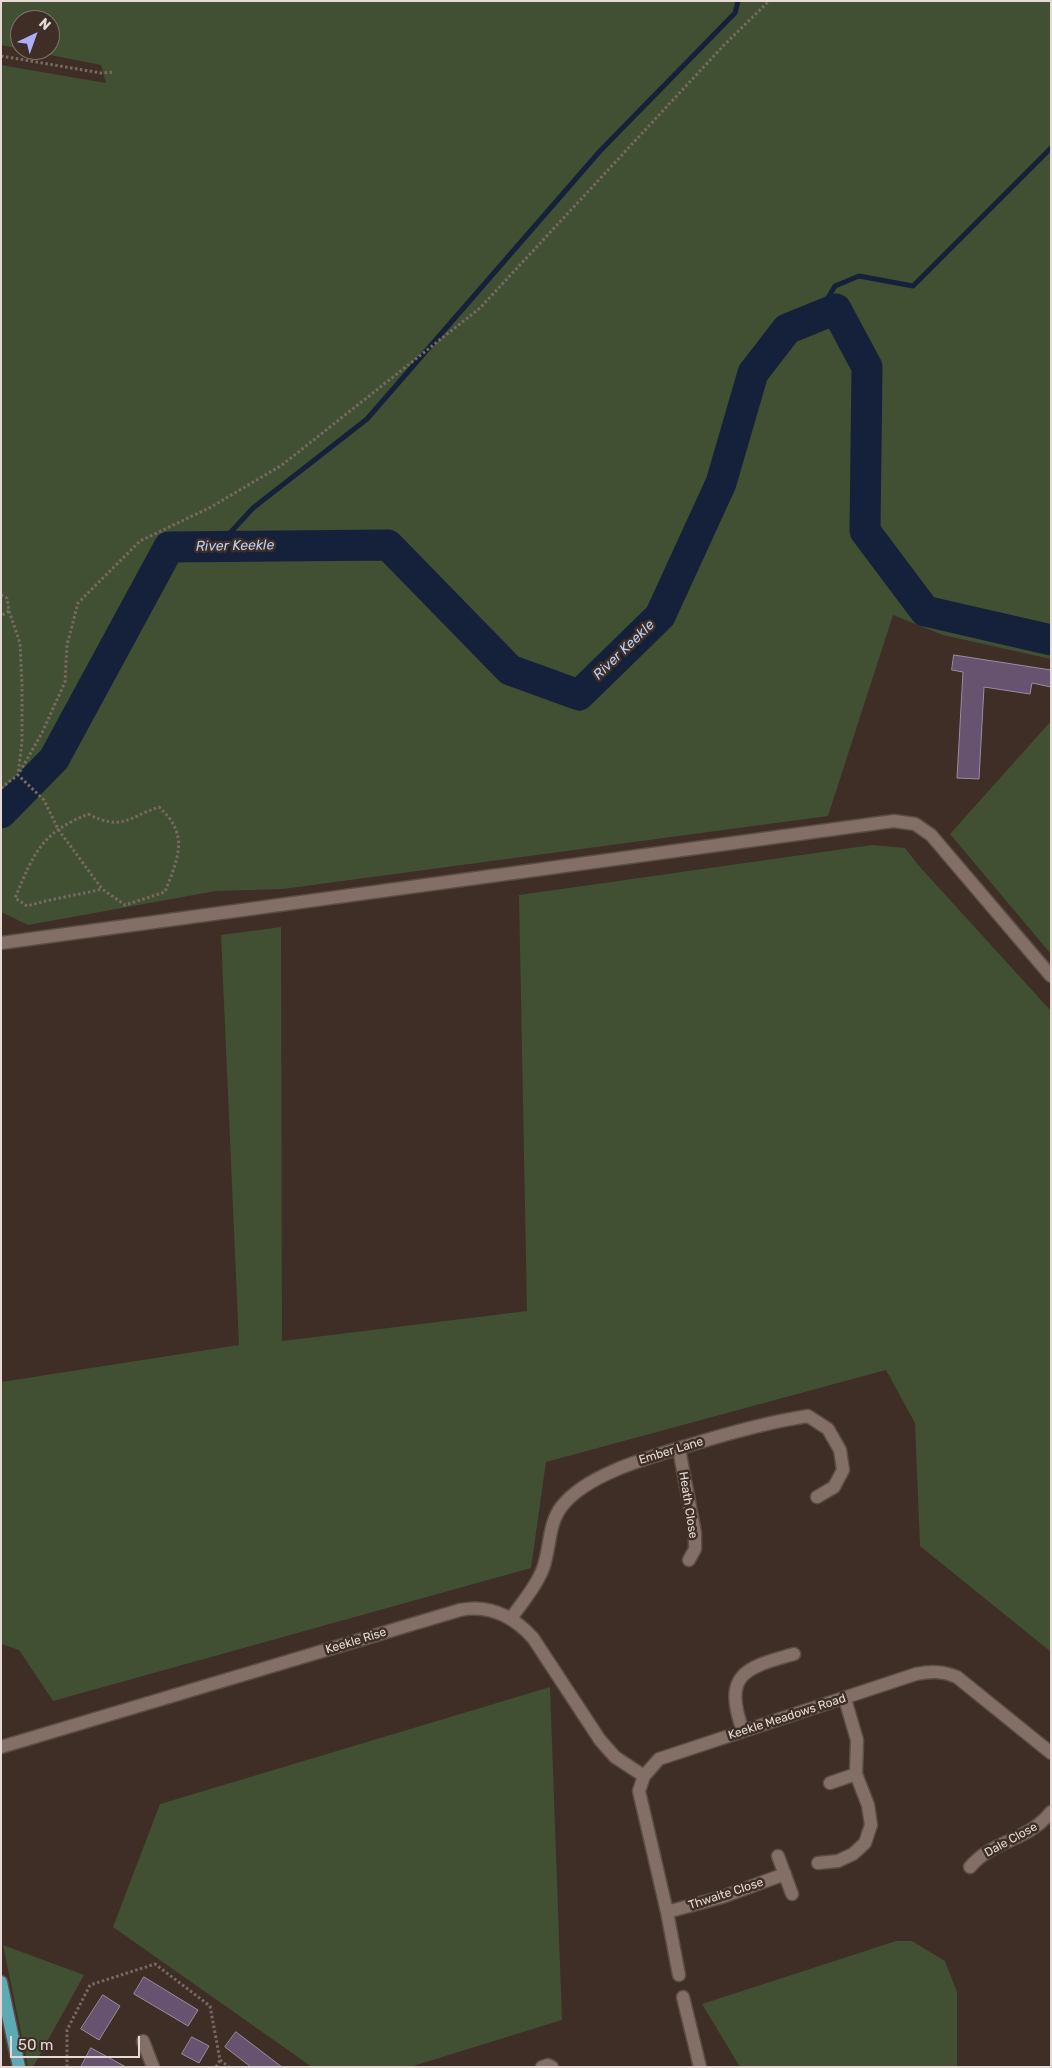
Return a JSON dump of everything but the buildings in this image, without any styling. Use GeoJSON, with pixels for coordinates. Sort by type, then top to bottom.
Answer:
{"type":"FeatureCollection","features":[{"type":"Feature","properties":{"kind":"main road"},"geometry":{"type":"LineString","coordinates":[[1,1982],[19,2067]]}},
{"type":"Feature","properties":{"kind":"street"},"geometry":{"type":"LineString","coordinates":[[1,943],[894,821],[915,824],[931,834],[1051,976]]}},
{"type":"Feature","properties":{"kind":"street","name":"Ember Lane"},"geometry":{"type":"LineString","coordinates":[[511,1618],[531,1591],[543,1570],[553,1524],[562,1506],[578,1491],[628,1464],[755,1426],[808,1416],[828,1429],[840,1450],[843,1470],[834,1487],[816,1497]]}},
{"type":"Feature","properties":{"kind":"street","name":"Heath Close"},"geometry":{"type":"LineString","coordinates":[[679,1448],[695,1533],[694,1549],[689,1560]]}},
{"type":"Feature","properties":{"kind":"street","name":"Keekle Rise"},"geometry":{"type":"LineString","coordinates":[[1,1747],[460,1610],[484,1608],[519,1623],[533,1638],[608,1750],[644,1776]]}},
{"type":"Feature","properties":{"kind":"street"},"geometry":{"type":"LineString","coordinates":[[744,1731],[736,1709],[734,1693],[739,1679],[750,1669],[767,1661],[794,1654]]}},
{"type":"Feature","properties":{"kind":"street","name":"Keekle Meadows Road"},"geometry":{"type":"LineString","coordinates":[[644,1776],[654,1763],[666,1756],[916,1674],[932,1672],[945,1673],[962,1680],[1051,1753]]}},
{"type":"Feature","properties":{"kind":"street"},"geometry":{"type":"LineString","coordinates":[[818,1863],[848,1858],[861,1847],[868,1837],[871,1825],[870,1812],[856,1774],[857,1740],[844,1699]]}},
{"type":"Feature","properties":{"kind":"street"},"geometry":{"type":"LineString","coordinates":[[830,1782],[856,1774]]}},
{"type":"Feature","properties":{"kind":"street"},"geometry":{"type":"LineString","coordinates":[[644,1776],[641,1784],[640,1799],[667,1912],[679,1975]]}},
{"type":"Feature","properties":{"kind":"street","name":"Dale Close"},"geometry":{"type":"LineString","coordinates":[[970,1867],[989,1850],[1032,1830],[1051,1812]]}},
{"type":"Feature","properties":{"kind":"street"},"geometry":{"type":"LineString","coordinates":[[778,1856],[792,1894]]}},
{"type":"Feature","properties":{"kind":"street","name":"Thwaite Close"},"geometry":{"type":"LineString","coordinates":[[667,1912],[722,1897],[785,1874]]}},
{"type":"Feature","properties":{"kind":"street"},"geometry":{"type":"LineString","coordinates":[[683,1997],[700,2067]]}},
{"type":"Feature","properties":{"kind":"street"},"geometry":{"type":"LineString","coordinates":[[143,2041],[153,2067]]}},
{"type":"Feature","properties":{"kind":"street"},"geometry":{"type":"LineString","coordinates":[[542,2067],[548,2065],[552,2067]]}},
{"type":"Feature","properties":{"kind":"path"},"geometry":{"type":"LineString","coordinates":[[1,788],[18,775],[42,733],[65,682],[67,645],[78,603],[140,541],[211,507],[282,465],[480,308],[724,45],[769,1]]}},
{"type":"Feature","properties":{"kind":"path"},"geometry":{"type":"LineString","coordinates":[[1,56],[101,73],[114,72]]}},
{"type":"Feature","properties":{"kind":"path"},"geometry":{"type":"LineString","coordinates":[[1,595],[7,598],[9,611],[20,644],[22,741],[18,775]]}},
{"type":"Feature","properties":{"kind":"path"},"geometry":{"type":"LineString","coordinates":[[1,616],[9,611]]}},
{"type":"Feature","properties":{"kind":"path"},"geometry":{"type":"LineString","coordinates":[[18,775],[44,800],[58,829],[102,889],[125,905],[165,892],[177,860],[179,834],[170,817],[160,807],[116,824],[102,821],[88,814],[58,829],[38,848],[15,898],[27,906],[50,899],[102,889]]}},
{"type":"Feature","properties":{"kind":"path"},"geometry":{"type":"LineString","coordinates":[[67,2067],[67,2030],[90,1985],[155,1964],[210,2006],[220,2060],[216,2067]]}},
{"type":"Feature","properties":{"kind":"path"},"geometry":{"type":"LineString","coordinates":[[220,2060],[229,2067]]}},
{"type":"Feature","properties":{"kind":"green space"},"geometry":{"type":"Polygon","coordinates":[[[1,1],[1051,1],[1051,659],[943,635],[893,615],[828,816],[283,889],[216,891],[28,925],[1,912],[1,65],[106,83],[101,65],[60,57],[60,10],[10,10],[10,47],[1,45],[1,1]]]}},
{"type":"Feature","properties":{"kind":"green space"},"geometry":{"type":"Polygon","coordinates":[[[1051,721],[1051,954],[950,834],[1051,721]]]}},
{"type":"Feature","properties":{"kind":"green space"},"geometry":{"type":"Polygon","coordinates":[[[872,845],[905,848],[919,866],[1051,1011],[1051,1652],[920,1546],[915,1423],[886,1370],[546,1462],[531,1568],[53,1701],[19,1650],[1,1644],[1,1382],[239,1345],[221,935],[281,927],[282,1341],[527,1311],[519,895],[872,845]]]}},
{"type":"Feature","properties":{"kind":"green space"},"geometry":{"type":"Polygon","coordinates":[[[550,1687],[562,2020],[410,2067],[312,2067],[113,1927],[160,1804],[550,1687]]]}},
{"type":"Feature","properties":{"kind":"green space"},"geometry":{"type":"Polygon","coordinates":[[[896,1941],[912,1941],[945,1961],[957,1992],[957,2067],[740,2067],[702,2004],[896,1941]]]}},
{"type":"Feature","properties":{"kind":"green space"},"geometry":{"type":"Polygon","coordinates":[[[3,1945],[84,1975],[33,2067],[28,2067],[3,1945]]]}},
{"type":"Feature","properties":{"kind":"waterway"},"geometry":{"type":"LineString","coordinates":[[218,546],[253,508],[367,419],[600,151],[735,13],[738,1]]}},
{"type":"Feature","properties":{"kind":"waterway"},"geometry":{"type":"LineString","coordinates":[[817,316],[835,286],[859,276],[913,286],[1051,148]]}},
{"type":"Feature","properties":{"kind":"waterway","name":"River Keekle"},"geometry":{"type":"LineString","coordinates":[[1,813],[54,759],[169,547],[388,545],[510,670],[579,695],[660,616],[721,483],[753,373],[787,329],[836,309],[867,367],[865,531],[925,611],[1051,640]]}}]}
